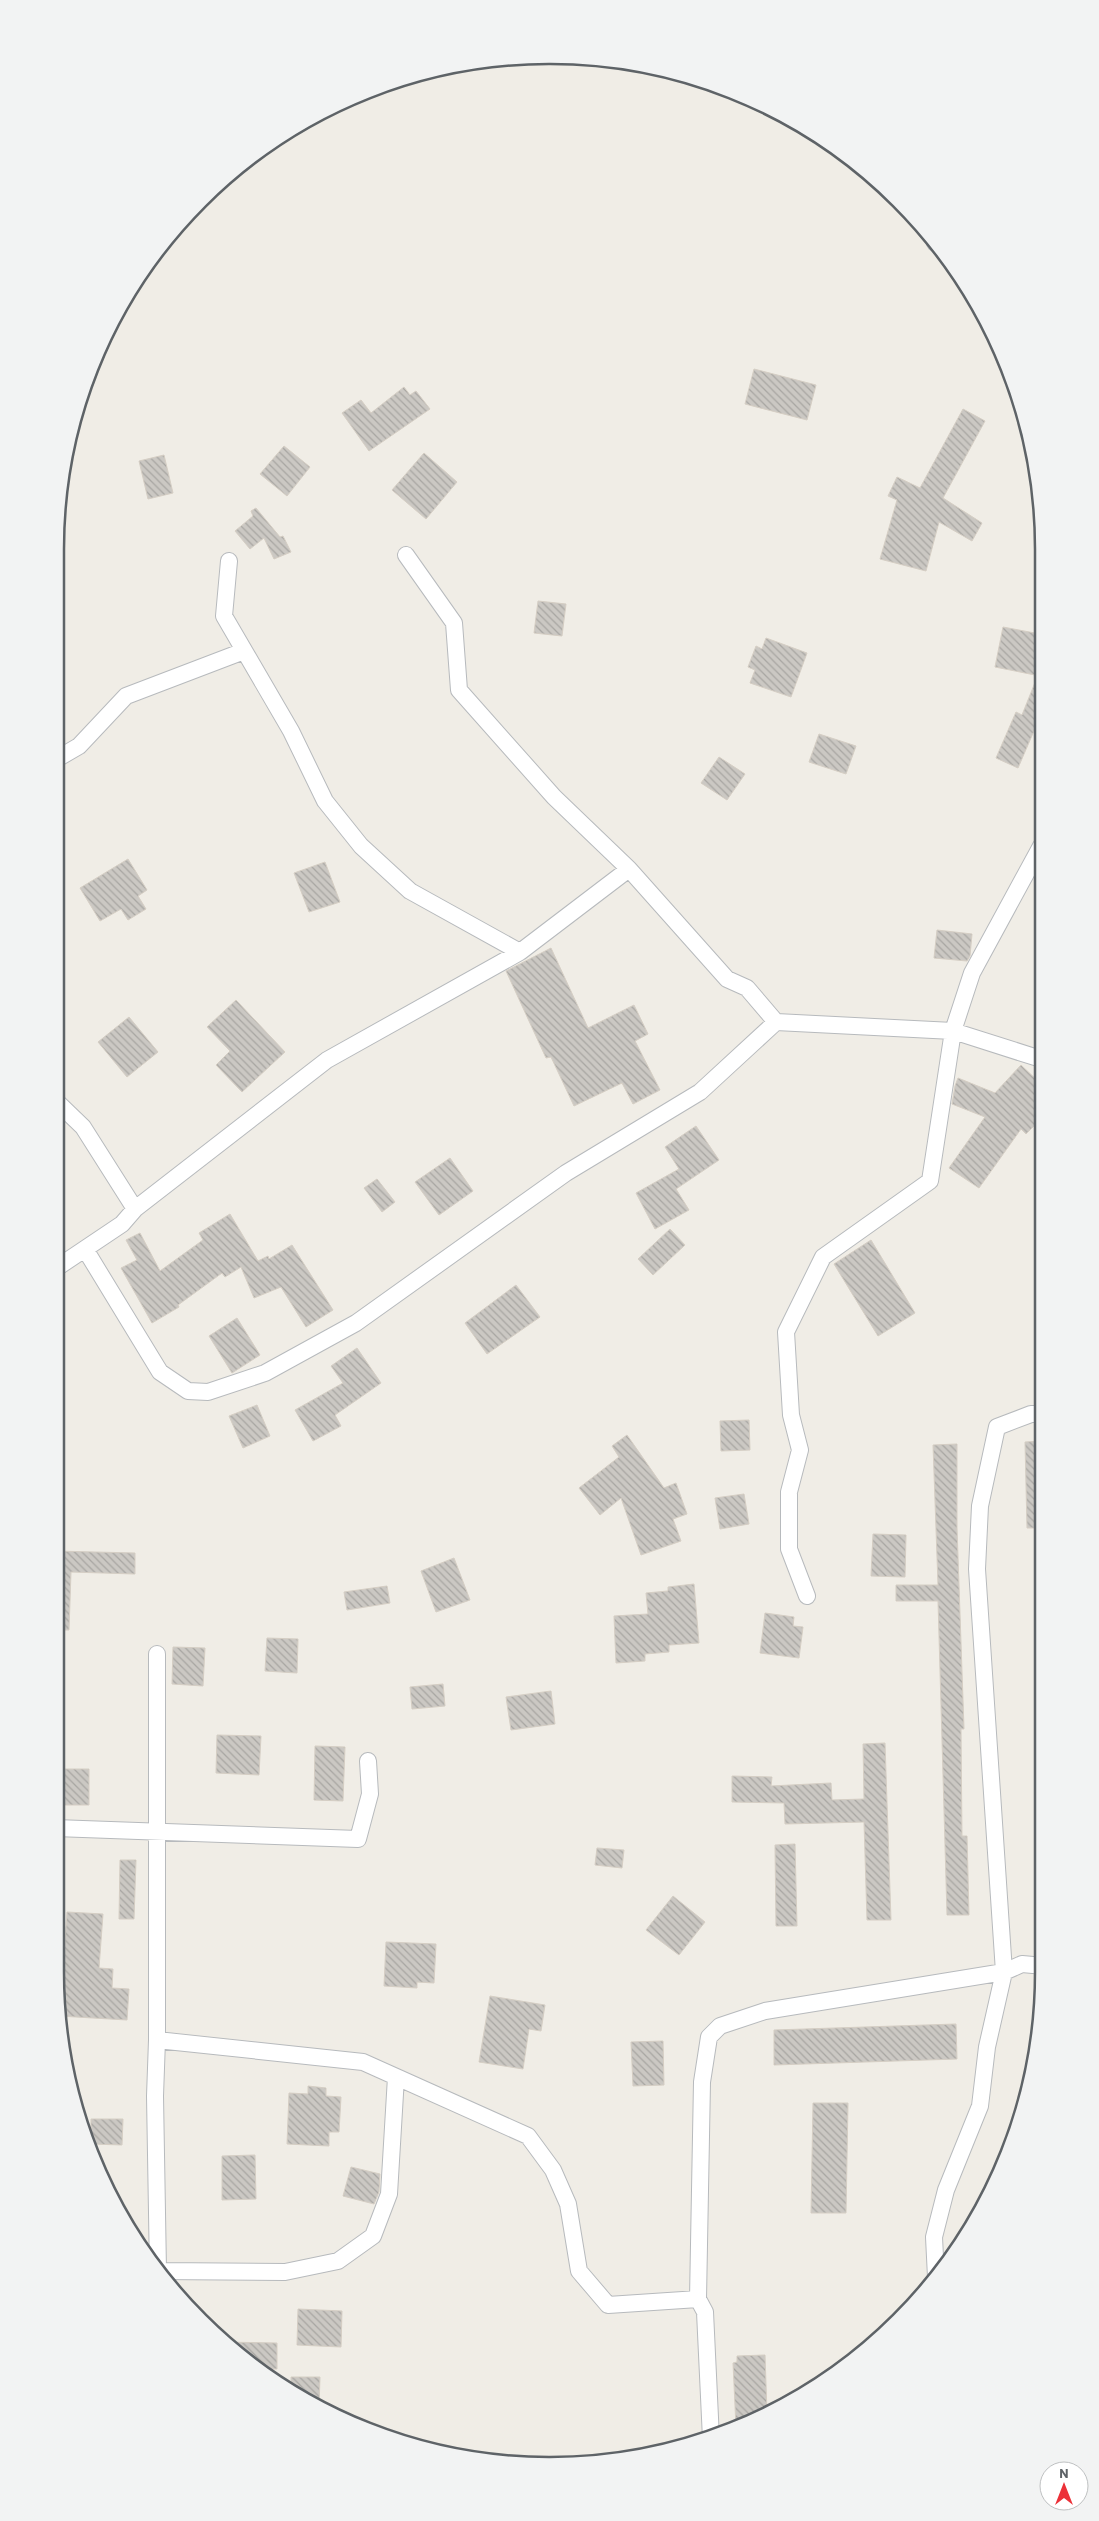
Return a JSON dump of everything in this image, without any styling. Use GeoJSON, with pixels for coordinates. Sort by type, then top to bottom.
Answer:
{"type":"FeatureCollection","features":[{"type":"Feature","properties":{"kind":"street"},"geometry":{"type":"LineString","coordinates":[[406,556],[454,623],[459,690],[554,797],[629,869],[727,979],[747,988],[776,1022]]}},
{"type":"Feature","properties":{"kind":"street"},"geometry":{"type":"LineString","coordinates":[[229,561],[224,616],[291,731],[325,801],[361,846],[410,891],[520,952]]}},
{"type":"Feature","properties":{"kind":"street"},"geometry":{"type":"LineString","coordinates":[[64,755],[78,746],[126,696],[244,650]]}},
{"type":"Feature","properties":{"kind":"street"},"geometry":{"type":"LineString","coordinates":[[807,1596],[789,1549],[789,1492],[800,1450],[791,1415],[786,1332],[824,1257],[930,1181],[953,1031],[972,973],[1035,857]]}},
{"type":"Feature","properties":{"kind":"street"},"geometry":{"type":"LineString","coordinates":[[64,1263],[122,1224],[135,1209],[327,1060],[520,952],[629,869]]}},
{"type":"Feature","properties":{"kind":"street"},"geometry":{"type":"LineString","coordinates":[[85,1249],[160,1372],[188,1391],[208,1392],[265,1373],[356,1323],[566,1174],[700,1092],[776,1022],[953,1031],[1035,1057]]}},
{"type":"Feature","properties":{"kind":"street"},"geometry":{"type":"LineString","coordinates":[[64,1109],[83,1127],[135,1209]]}},
{"type":"Feature","properties":{"kind":"street"},"geometry":{"type":"LineString","coordinates":[[935,2266],[934,2237],[946,2190],[980,2106],[987,2047],[1004,1972],[977,1569],[980,1506],[996,1427],[1035,1414]]}},
{"type":"Feature","properties":{"kind":"street"},"geometry":{"type":"LineString","coordinates":[[157,1654],[158,1830],[155,2096],[158,2258]]}},
{"type":"Feature","properties":{"kind":"street"},"geometry":{"type":"LineString","coordinates":[[64,1828],[358,1838],[370,1794],[368,1761]]}},
{"type":"Feature","properties":{"kind":"street"},"geometry":{"type":"LineString","coordinates":[[711,2429],[705,2312],[698,2299],[702,2082],[709,2037],[720,2026],[765,2011],[1004,1972],[1022,1964],[1035,1965]]}},
{"type":"Feature","properties":{"kind":"street"},"geometry":{"type":"LineString","coordinates":[[157,2040],[363,2062],[528,2136],[553,2170],[568,2204],[578,2270],[608,2305],[698,2299]]}},
{"type":"Feature","properties":{"kind":"street"},"geometry":{"type":"LineString","coordinates":[[167,2270],[285,2272],[338,2261],[373,2236],[389,2194],[396,2077]]}},
{"type":"Feature","properties":{"kind":"building"},"geometry":{"type":"Polygon","coordinates":[[[754,369],[816,385],[807,420],[745,404],[754,369]]]}},
{"type":"Feature","properties":{"kind":"building"},"geometry":{"type":"Polygon","coordinates":[[[404,387],[410,395],[416,391],[430,409],[369,451],[342,413],[361,400],[371,413],[404,387]]]}},
{"type":"Feature","properties":{"kind":"building"},"geometry":{"type":"Polygon","coordinates":[[[963,409],[985,421],[943,498],[982,523],[972,541],[939,522],[926,571],[880,559],[897,500],[888,496],[897,477],[920,488],[963,409]]]}},
{"type":"Feature","properties":{"kind":"building"},"geometry":{"type":"Polygon","coordinates":[[[284,446],[310,467],[287,496],[260,474],[284,446]]]}},
{"type":"Feature","properties":{"kind":"building"},"geometry":{"type":"Polygon","coordinates":[[[424,453],[457,482],[426,519],[392,490],[424,453]]]}},
{"type":"Feature","properties":{"kind":"building"},"geometry":{"type":"Polygon","coordinates":[[[164,455],[173,493],[148,499],[139,461],[164,455]]]}},
{"type":"Feature","properties":{"kind":"building"},"geometry":{"type":"Polygon","coordinates":[[[256,508],[280,537],[283,536],[291,552],[274,559],[264,538],[250,549],[235,531],[253,516],[251,511],[256,508]]]}},
{"type":"Feature","properties":{"kind":"building"},"geometry":{"type":"Polygon","coordinates":[[[538,601],[566,604],[562,636],[534,633],[538,601]]]}},
{"type":"Feature","properties":{"kind":"building"},"geometry":{"type":"Polygon","coordinates":[[[1003,627],[1035,633],[1035,675],[995,667],[1003,627]]]}},
{"type":"Feature","properties":{"kind":"building"},"geometry":{"type":"Polygon","coordinates":[[[766,638],[807,653],[791,697],[750,683],[755,670],[748,667],[756,646],[762,649],[766,638]]]}},
{"type":"Feature","properties":{"kind":"building"},"geometry":{"type":"Polygon","coordinates":[[[1035,682],[1035,729],[1018,768],[996,758],[1016,712],[1022,715],[1035,682]]]}},
{"type":"Feature","properties":{"kind":"building"},"geometry":{"type":"Polygon","coordinates":[[[819,734],[856,746],[846,774],[809,762],[819,734]]]}},
{"type":"Feature","properties":{"kind":"building"},"geometry":{"type":"Polygon","coordinates":[[[719,757],[745,774],[727,800],[701,783],[719,757]]]}},
{"type":"Feature","properties":{"kind":"building"},"geometry":{"type":"Polygon","coordinates":[[[128,859],[147,890],[138,896],[146,909],[128,920],[121,909],[100,921],[80,888],[128,859]]]}},
{"type":"Feature","properties":{"kind":"building"},"geometry":{"type":"Polygon","coordinates":[[[325,862],[340,902],[309,912],[294,873],[325,862]]]}},
{"type":"Feature","properties":{"kind":"building"},"geometry":{"type":"Polygon","coordinates":[[[937,930],[972,934],[970,956],[967,961],[934,958],[937,930]]]}},
{"type":"Feature","properties":{"kind":"building"},"geometry":{"type":"Polygon","coordinates":[[[551,948],[588,1028],[634,1005],[648,1034],[635,1041],[660,1090],[633,1104],[622,1083],[574,1106],[551,1057],[546,1058],[506,971],[551,948]]]}},
{"type":"Feature","properties":{"kind":"building"},"geometry":{"type":"Polygon","coordinates":[[[236,1000],[285,1052],[242,1092],[216,1065],[230,1051],[207,1027],[236,1000]]]}},
{"type":"Feature","properties":{"kind":"building"},"geometry":{"type":"Polygon","coordinates":[[[129,1017],[158,1052],[127,1077],[98,1042],[129,1017]]]}},
{"type":"Feature","properties":{"kind":"building"},"geometry":{"type":"Polygon","coordinates":[[[1021,1065],[1035,1078],[1035,1125],[1026,1134],[1021,1129],[979,1188],[949,1168],[985,1117],[952,1104],[955,1086],[958,1078],[995,1093],[1021,1065]]]}},
{"type":"Feature","properties":{"kind":"building"},"geometry":{"type":"Polygon","coordinates":[[[696,1126],[719,1160],[676,1189],[689,1210],[655,1229],[636,1193],[679,1169],[665,1147],[696,1126]]]}},
{"type":"Feature","properties":{"kind":"building"},"geometry":{"type":"Polygon","coordinates":[[[450,1158],[473,1191],[439,1215],[415,1182],[450,1158]]]}},
{"type":"Feature","properties":{"kind":"building"},"geometry":{"type":"Polygon","coordinates":[[[377,1179],[395,1202],[382,1212],[364,1188],[377,1179]]]}},
{"type":"Feature","properties":{"kind":"building"},"geometry":{"type":"Polygon","coordinates":[[[230,1214],[258,1261],[268,1256],[269,1259],[292,1245],[333,1310],[306,1327],[281,1287],[254,1298],[241,1267],[225,1277],[222,1273],[178,1305],[179,1307],[152,1323],[121,1268],[137,1260],[126,1240],[140,1233],[160,1271],[203,1240],[199,1233],[230,1214]]]}},
{"type":"Feature","properties":{"kind":"building"},"geometry":{"type":"Polygon","coordinates":[[[670,1229],[685,1245],[653,1275],[638,1259],[670,1229]]]}},
{"type":"Feature","properties":{"kind":"building"},"geometry":{"type":"Polygon","coordinates":[[[871,1240],[915,1313],[878,1336],[834,1264],[871,1240]]]}},
{"type":"Feature","properties":{"kind":"building"},"geometry":{"type":"Polygon","coordinates":[[[516,1285],[540,1317],[487,1354],[465,1323],[516,1285]]]}},
{"type":"Feature","properties":{"kind":"building"},"geometry":{"type":"Polygon","coordinates":[[[237,1318],[260,1355],[232,1373],[209,1336],[237,1318]]]}},
{"type":"Feature","properties":{"kind":"building"},"geometry":{"type":"Polygon","coordinates":[[[357,1348],[381,1383],[335,1415],[341,1426],[313,1441],[295,1410],[343,1383],[331,1366],[357,1348]]]}},
{"type":"Feature","properties":{"kind":"building"},"geometry":{"type":"Polygon","coordinates":[[[257,1405],[270,1436],[243,1448],[229,1416],[257,1405]]]}},
{"type":"Feature","properties":{"kind":"building"},"geometry":{"type":"Polygon","coordinates":[[[749,1420],[750,1450],[721,1451],[720,1421],[749,1420]]]}},
{"type":"Feature","properties":{"kind":"building"},"geometry":{"type":"Polygon","coordinates":[[[627,1435],[664,1488],[676,1483],[687,1514],[673,1519],[681,1541],[641,1555],[621,1498],[600,1515],[579,1488],[619,1457],[612,1446],[627,1435]]]}},
{"type":"Feature","properties":{"kind":"building"},"geometry":{"type":"Polygon","coordinates":[[[1035,1441],[1035,1528],[1027,1528],[1025,1442],[1035,1441]]]}},
{"type":"Feature","properties":{"kind":"building"},"geometry":{"type":"Polygon","coordinates":[[[957,1444],[957,1528],[964,1729],[961,1729],[962,1836],[967,1836],[969,1915],[947,1915],[938,1601],[896,1601],[896,1585],[938,1585],[933,1445],[957,1444]]]}},
{"type":"Feature","properties":{"kind":"building"},"geometry":{"type":"Polygon","coordinates":[[[744,1494],[749,1524],[720,1529],[715,1498],[744,1494]]]}},
{"type":"Feature","properties":{"kind":"building"},"geometry":{"type":"Polygon","coordinates":[[[873,1534],[906,1535],[905,1577],[871,1576],[873,1534]]]}},
{"type":"Feature","properties":{"kind":"building"},"geometry":{"type":"Polygon","coordinates":[[[64,1551],[135,1553],[135,1574],[71,1572],[69,1630],[64,1630],[64,1551]]]}},
{"type":"Feature","properties":{"kind":"building"},"geometry":{"type":"Polygon","coordinates":[[[454,1558],[470,1600],[436,1612],[421,1571],[454,1558]]]}},
{"type":"Feature","properties":{"kind":"building"},"geometry":{"type":"Polygon","coordinates":[[[694,1584],[699,1643],[669,1645],[669,1652],[645,1654],[645,1661],[616,1663],[614,1616],[648,1614],[646,1593],[668,1591],[668,1587],[694,1584]]]}},
{"type":"Feature","properties":{"kind":"building"},"geometry":{"type":"Polygon","coordinates":[[[387,1586],[390,1603],[347,1610],[344,1592],[387,1586]]]}},
{"type":"Feature","properties":{"kind":"building"},"geometry":{"type":"Polygon","coordinates":[[[765,1613],[794,1617],[793,1626],[803,1627],[799,1658],[760,1653],[765,1613]]]}},
{"type":"Feature","properties":{"kind":"building"},"geometry":{"type":"Polygon","coordinates":[[[267,1638],[298,1639],[297,1673],[265,1671],[267,1638]]]}},
{"type":"Feature","properties":{"kind":"building"},"geometry":{"type":"Polygon","coordinates":[[[173,1647],[205,1648],[203,1686],[172,1684],[173,1647]]]}},
{"type":"Feature","properties":{"kind":"building"},"geometry":{"type":"Polygon","coordinates":[[[443,1684],[445,1706],[412,1709],[410,1687],[443,1684]]]}},
{"type":"Feature","properties":{"kind":"building"},"geometry":{"type":"Polygon","coordinates":[[[551,1691],[555,1724],[511,1730],[506,1697],[551,1691]]]}},
{"type":"Feature","properties":{"kind":"building"},"geometry":{"type":"Polygon","coordinates":[[[217,1735],[261,1736],[259,1775],[216,1773],[217,1735]]]}},
{"type":"Feature","properties":{"kind":"building"},"geometry":{"type":"Polygon","coordinates":[[[885,1743],[891,1920],[867,1920],[864,1822],[785,1824],[784,1803],[732,1802],[732,1776],[772,1777],[771,1786],[831,1783],[832,1800],[864,1799],[863,1744],[885,1743]]]}},
{"type":"Feature","properties":{"kind":"building"},"geometry":{"type":"Polygon","coordinates":[[[315,1746],[345,1747],[343,1801],[314,1800],[315,1746]]]}},
{"type":"Feature","properties":{"kind":"building"},"geometry":{"type":"Polygon","coordinates":[[[64,1769],[89,1769],[89,1805],[64,1805],[64,1769]]]}},
{"type":"Feature","properties":{"kind":"building"},"geometry":{"type":"Polygon","coordinates":[[[795,1844],[797,1926],[776,1926],[775,1845],[795,1844]]]}},
{"type":"Feature","properties":{"kind":"building"},"geometry":{"type":"Polygon","coordinates":[[[597,1848],[624,1850],[622,1868],[595,1865],[597,1848]]]}},
{"type":"Feature","properties":{"kind":"building"},"geometry":{"type":"Polygon","coordinates":[[[120,1860],[136,1860],[134,1919],[119,1919],[120,1860]]]}},
{"type":"Feature","properties":{"kind":"building"},"geometry":{"type":"Polygon","coordinates":[[[673,1896],[705,1922],[679,1955],[646,1930],[673,1896]]]}},
{"type":"Feature","properties":{"kind":"building"},"geometry":{"type":"Polygon","coordinates":[[[67,1912],[103,1914],[99,1968],[113,1969],[112,1988],[129,1989],[127,2020],[66,2016],[64,1955],[67,1912]]]}},
{"type":"Feature","properties":{"kind":"building"},"geometry":{"type":"Polygon","coordinates":[[[386,1942],[436,1944],[434,1983],[417,1982],[417,1988],[384,1986],[386,1942]]]}},
{"type":"Feature","properties":{"kind":"building"},"geometry":{"type":"Polygon","coordinates":[[[490,1996],[545,2005],[541,2031],[529,2029],[523,2069],[479,2062],[490,1996]]]}},
{"type":"Feature","properties":{"kind":"building"},"geometry":{"type":"Polygon","coordinates":[[[956,2024],[957,2059],[774,2065],[774,2030],[956,2024]]]}},
{"type":"Feature","properties":{"kind":"building"},"geometry":{"type":"Polygon","coordinates":[[[663,2041],[664,2085],[633,2086],[631,2042],[663,2041]]]}},
{"type":"Feature","properties":{"kind":"building"},"geometry":{"type":"Polygon","coordinates":[[[308,2086],[326,2088],[326,2096],[341,2097],[339,2132],[329,2132],[329,2146],[287,2144],[289,2093],[308,2094],[308,2086]]]}},
{"type":"Feature","properties":{"kind":"building"},"geometry":{"type":"Polygon","coordinates":[[[813,2103],[848,2103],[846,2213],[811,2213],[813,2103]]]}},
{"type":"Feature","properties":{"kind":"building"},"geometry":{"type":"Polygon","coordinates":[[[91,2119],[123,2119],[122,2145],[96,2144],[91,2131],[91,2119]]]}},
{"type":"Feature","properties":{"kind":"building"},"geometry":{"type":"Polygon","coordinates":[[[255,2155],[256,2199],[222,2200],[222,2156],[255,2155]]]}},
{"type":"Feature","properties":{"kind":"building"},"geometry":{"type":"Polygon","coordinates":[[[351,2167],[380,2174],[379,2192],[374,2204],[343,2196],[351,2167]]]}},
{"type":"Feature","properties":{"kind":"building"},"geometry":{"type":"Polygon","coordinates":[[[298,2309],[342,2311],[341,2347],[297,2345],[298,2309]]]}},
{"type":"Feature","properties":{"kind":"building"},"geometry":{"type":"Polygon","coordinates":[[[236,2342],[277,2343],[277,2369],[271,2369],[236,2342]]]}},
{"type":"Feature","properties":{"kind":"building"},"geometry":{"type":"Polygon","coordinates":[[[765,2355],[767,2406],[736,2420],[733,2363],[737,2362],[737,2356],[765,2355]]]}},
{"type":"Feature","properties":{"kind":"building"},"geometry":{"type":"Polygon","coordinates":[[[291,2377],[320,2377],[319,2399],[307,2392],[291,2382],[291,2377]]]}}]}
